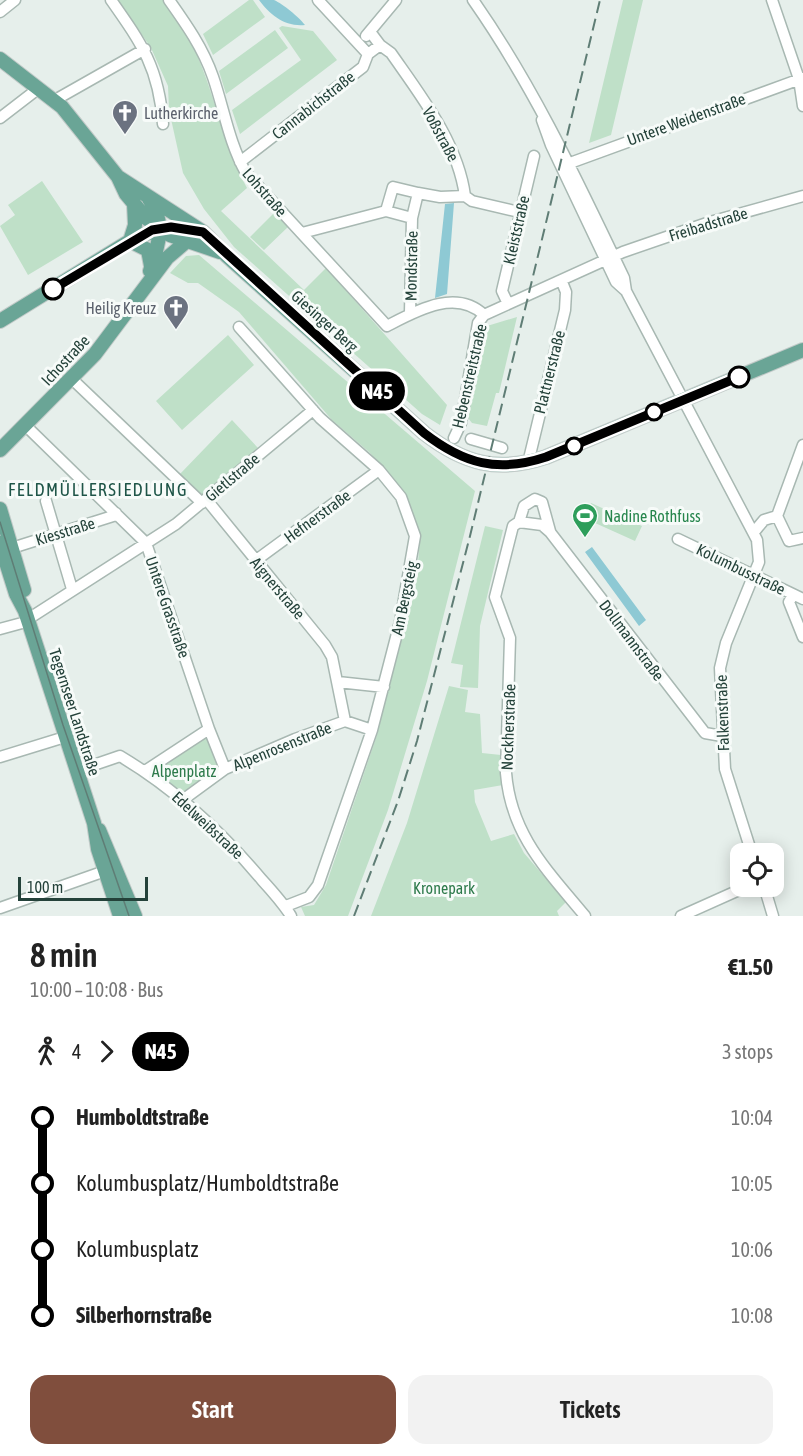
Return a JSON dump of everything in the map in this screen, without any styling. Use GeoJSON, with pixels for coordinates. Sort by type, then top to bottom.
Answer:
{"type":"FeatureCollection","features":[{"type":"Feature","properties":{"kind":"main road"},"geometry":{"type":"LineString","coordinates":[[0,59],[55,100],[118,177],[134,204],[160,229]]}},
{"type":"Feature","properties":{"kind":"main road","name":"Giesinger Berg"},"geometry":{"type":"LineString","coordinates":[[118,177],[203,232],[424,433],[456,455],[491,465],[528,463],[803,350]]}},
{"type":"Feature","properties":{"kind":"main road"},"geometry":{"type":"LineString","coordinates":[[146,196],[158,214],[160,229]]}},
{"type":"Feature","properties":{"kind":"main road"},"geometry":{"type":"LineString","coordinates":[[130,242],[135,225],[134,204]]}},
{"type":"Feature","properties":{"kind":"main road"},"geometry":{"type":"LineString","coordinates":[[0,321],[130,242],[160,229],[171,227],[203,232]]}},
{"type":"Feature","properties":{"kind":"main road","name":"Giesinger Berg"},"geometry":{"type":"LineString","coordinates":[[160,229],[213,248],[227,256]]}},
{"type":"Feature","properties":{"kind":"main road","name":"Ichostraße"},"geometry":{"type":"LineString","coordinates":[[146,284],[158,250],[160,229]]}},
{"type":"Feature","properties":{"kind":"main road","name":"Ichostraße"},"geometry":{"type":"LineString","coordinates":[[0,450],[95,354],[172,251],[188,240]]}},
{"type":"Feature","properties":{"kind":"main road"},"geometry":{"type":"LineString","coordinates":[[130,242],[148,250],[151,266]]}},
{"type":"Feature","properties":{"kind":"main road","name":"Tegernseer Landstraße"},"geometry":{"type":"LineString","coordinates":[[0,509],[6,546],[25,592],[27,614],[64,737],[94,823],[98,849],[120,916]]}},
{"type":"Feature","properties":{"kind":"main road","name":"Tegernseer Landstraße"},"geometry":{"type":"LineString","coordinates":[[94,823],[108,846],[135,916]]}},
{"type":"Feature","properties":{"kind":"street"},"geometry":{"type":"LineString","coordinates":[[0,12],[15,0]]}},
{"type":"Feature","properties":{"kind":"street"},"geometry":{"type":"LineString","coordinates":[[111,0],[145,49],[151,62],[161,98],[163,124]]}},
{"type":"Feature","properties":{"kind":"street","name":"Lohstraße"},"geometry":{"type":"LineString","coordinates":[[170,0],[195,38],[212,74],[240,162],[258,187],[387,326],[410,313]]}},
{"type":"Feature","properties":{"kind":"street"},"geometry":{"type":"LineString","coordinates":[[318,0],[368,54]]}},
{"type":"Feature","properties":{"kind":"street"},"geometry":{"type":"LineString","coordinates":[[359,42],[371,33],[375,22],[396,0]]}},
{"type":"Feature","properties":{"kind":"street"},"geometry":{"type":"LineString","coordinates":[[473,0],[500,38],[536,102],[610,258],[624,278],[626,291],[682,401],[754,532],[764,520],[777,516]]}},
{"type":"Feature","properties":{"kind":"street"},"geometry":{"type":"LineString","coordinates":[[772,0],[801,78],[803,106]]}},
{"type":"Feature","properties":{"kind":"street","name":"Voßstraße"},"geometry":{"type":"LineString","coordinates":[[371,33],[380,45],[392,53],[444,135],[462,175],[465,196]]}},
{"type":"Feature","properties":{"kind":"street","name":"Cannabichstraße"},"geometry":{"type":"LineString","coordinates":[[240,162],[363,67],[368,54],[380,45]]}},
{"type":"Feature","properties":{"kind":"street"},"geometry":{"type":"LineString","coordinates":[[55,100],[145,49]]}},
{"type":"Feature","properties":{"kind":"street","name":"Untere Weidenstraße"},"geometry":{"type":"LineString","coordinates":[[570,170],[801,78]]}},
{"type":"Feature","properties":{"kind":"street"},"geometry":{"type":"LineString","coordinates":[[0,118],[39,88]]}},
{"type":"Feature","properties":{"kind":"street","name":"Kleiststraße"},"geometry":{"type":"LineString","coordinates":[[508,304],[502,291],[534,156]]}},
{"type":"Feature","properties":{"kind":"street"},"geometry":{"type":"LineString","coordinates":[[386,211],[393,187],[440,197],[465,196],[472,201],[519,212]]}},
{"type":"Feature","properties":{"kind":"street","name":"Mondstraße"},"geometry":{"type":"LineString","coordinates":[[410,313],[412,218],[418,193]]}},
{"type":"Feature","properties":{"kind":"street","name":"Freibadstraße"},"geometry":{"type":"LineString","coordinates":[[484,315],[562,282],[610,258],[710,222],[803,196]]}},
{"type":"Feature","properties":{"kind":"street","name":"Mondstraße"},"geometry":{"type":"LineString","coordinates":[[302,233],[386,211],[412,218]]}},
{"type":"Feature","properties":{"kind":"street","name":"Plattnerstraße"},"geometry":{"type":"LineString","coordinates":[[528,463],[565,310],[567,292],[562,282]]}},
{"type":"Feature","properties":{"kind":"street"},"geometry":{"type":"LineString","coordinates":[[410,313],[460,302],[475,307],[484,315]]}},
{"type":"Feature","properties":{"kind":"street","name":"Hebenstreitstraße"},"geometry":{"type":"LineString","coordinates":[[454,438],[461,423],[478,323],[484,315]]}},
{"type":"Feature","properties":{"kind":"street","name":"Am Bergsteig"},"geometry":{"type":"LineString","coordinates":[[239,327],[313,410],[379,470],[401,497],[415,537],[407,588],[372,730],[318,885],[309,897],[289,911]]}},
{"type":"Feature","properties":{"kind":"street","name":"Aignerstraße"},"geometry":{"type":"LineString","coordinates":[[72,379],[204,501],[325,645],[332,657],[345,721]]}},
{"type":"Feature","properties":{"kind":"street","name":"Gietlstraße"},"geometry":{"type":"LineString","coordinates":[[0,629],[72,590],[146,543],[204,501],[313,410]]}},
{"type":"Feature","properties":{"kind":"street","name":"Untere Grasstraße"},"geometry":{"type":"LineString","coordinates":[[26,426],[146,543],[209,729]]}},
{"type":"Feature","properties":{"kind":"street"},"geometry":{"type":"LineString","coordinates":[[471,439],[502,448]]}},
{"type":"Feature","properties":{"kind":"street"},"geometry":{"type":"LineString","coordinates":[[803,445],[777,516],[789,541],[803,538]]}},
{"type":"Feature","properties":{"kind":"street","name":"Hefnerstraße"},"geometry":{"type":"LineString","coordinates":[[255,561],[379,470]]}},
{"type":"Feature","properties":{"kind":"street","name":"Dollmannstraße"},"geometry":{"type":"LineString","coordinates":[[519,522],[524,506],[535,499],[542,502],[550,532],[705,733],[722,736]]}},
{"type":"Feature","properties":{"kind":"street"},"geometry":{"type":"LineString","coordinates":[[46,501],[72,590]]}},
{"type":"Feature","properties":{"kind":"street","name":"Kiesstraße"},"geometry":{"type":"LineString","coordinates":[[6,546],[113,516],[116,513]]}},
{"type":"Feature","properties":{"kind":"street"},"geometry":{"type":"LineString","coordinates":[[519,522],[542,525],[550,532]]}},
{"type":"Feature","properties":{"kind":"street","name":"Nockherstraße"},"geometry":{"type":"LineString","coordinates":[[519,522],[513,526],[495,597],[510,638],[506,769],[508,793],[530,849],[585,916]]}},
{"type":"Feature","properties":{"kind":"street","name":"Falkenstraße"},"geometry":{"type":"LineString","coordinates":[[749,843],[725,769],[722,736],[722,655],[755,576],[760,553],[754,532]]}},
{"type":"Feature","properties":{"kind":"street","name":"Kolumbusstraße"},"geometry":{"type":"LineString","coordinates":[[678,540],[798,597]]}},
{"type":"Feature","properties":{"kind":"street"},"geometry":{"type":"LineString","coordinates":[[798,597],[789,602],[803,637]]}},
{"type":"Feature","properties":{"kind":"street"},"geometry":{"type":"LineString","coordinates":[[338,682],[384,687]]}},
{"type":"Feature","properties":{"kind":"street","name":"Alpenrosenstraße"},"geometry":{"type":"LineString","coordinates":[[225,769],[345,721],[372,730]]}},
{"type":"Feature","properties":{"kind":"street"},"geometry":{"type":"LineString","coordinates":[[145,771],[209,729],[225,769],[184,799]]}},
{"type":"Feature","properties":{"kind":"street"},"geometry":{"type":"LineString","coordinates":[[0,757],[64,737]]}},
{"type":"Feature","properties":{"kind":"street","name":"Edelweißstraße"},"geometry":{"type":"LineString","coordinates":[[76,771],[120,756],[145,771],[184,799],[248,862],[289,911]]}},
{"type":"Feature","properties":{"kind":"street"},"geometry":{"type":"LineString","coordinates":[[0,908],[105,871]]}},
{"type":"Feature","properties":{"kind":"street"},"geometry":{"type":"LineString","coordinates":[[681,916],[730,894]]}},
{"type":"Feature","properties":{"kind":"street"},"geometry":{"type":"LineString","coordinates":[[767,897],[773,916]]}},
{"type":"Feature","properties":{"kind":"green space"},"geometry":{"type":"Polygon","coordinates":[[[118,0],[163,0],[182,26],[194,48],[232,156],[247,188],[221,211],[304,290],[326,268],[447,405],[440,425],[422,414],[234,247],[204,209],[183,173],[169,110],[168,86],[151,48],[118,0]]]}},
{"type":"Feature","properties":{"kind":"green space"},"geometry":{"type":"Polygon","coordinates":[[[249,0],[253,0],[265,17],[213,55],[203,34],[249,0]]]}},
{"type":"Feature","properties":{"kind":"green space"},"geometry":{"type":"Polygon","coordinates":[[[623,0],[643,0],[611,135],[589,143],[623,0]]]}},
{"type":"Feature","properties":{"kind":"green space"},"geometry":{"type":"Polygon","coordinates":[[[282,26],[313,31],[337,60],[240,134],[232,110],[301,60],[279,28],[282,26]]]}},
{"type":"Feature","properties":{"kind":"green space"},"geometry":{"type":"Polygon","coordinates":[[[275,30],[288,48],[226,94],[219,71],[275,30]]]}},
{"type":"Feature","properties":{"kind":"green space"},"geometry":{"type":"Polygon","coordinates":[[[42,181],[83,242],[28,275],[0,226],[15,215],[8,205],[42,181]]]}},
{"type":"Feature","properties":{"kind":"green space"},"geometry":{"type":"Polygon","coordinates":[[[275,212],[289,226],[264,250],[250,237],[275,212]]]}},
{"type":"Feature","properties":{"kind":"green space"},"geometry":{"type":"Polygon","coordinates":[[[199,255],[475,491],[427,681],[388,810],[348,916],[305,916],[301,907],[314,905],[326,885],[377,735],[417,574],[420,539],[412,512],[392,477],[369,452],[332,420],[239,312],[198,283],[188,283],[170,273],[186,256],[199,255]]]}},
{"type":"Feature","properties":{"kind":"green space"},"geometry":{"type":"Polygon","coordinates":[[[517,317],[499,393],[496,393],[487,426],[472,423],[468,418],[469,411],[487,326],[517,317]]]}},
{"type":"Feature","properties":{"kind":"green space"},"geometry":{"type":"Polygon","coordinates":[[[228,335],[254,365],[182,430],[156,401],[228,335]]]}},
{"type":"Feature","properties":{"kind":"green space"},"geometry":{"type":"Polygon","coordinates":[[[232,420],[258,448],[203,496],[180,474],[232,420]]]}},
{"type":"Feature","properties":{"kind":"green space"},"geometry":{"type":"Polygon","coordinates":[[[591,503],[642,526],[635,541],[584,518],[591,503]]]}},
{"type":"Feature","properties":{"kind":"green space"},"geometry":{"type":"Polygon","coordinates":[[[485,526],[503,530],[480,626],[478,688],[460,687],[463,665],[451,663],[485,526]]]}},
{"type":"Feature","properties":{"kind":"green space","name":"Kronepark"},"geometry":{"type":"Polygon","coordinates":[[[449,686],[468,690],[465,712],[480,714],[482,753],[501,755],[503,785],[474,790],[475,802],[491,841],[514,834],[524,853],[566,902],[557,911],[559,916],[371,916],[407,823],[449,686]]]}},
{"type":"Feature","properties":{"kind":"green space","name":"Alpenplatz"},"geometry":{"type":"Polygon","coordinates":[[[207,732],[222,768],[183,797],[149,769],[207,732]]]}},
{"type":"Feature","properties":{"kind":"water"},"geometry":{"type":"Polygon","coordinates":[[[259,0],[278,2],[305,25],[291,24],[279,19],[259,0]]]}},
{"type":"Feature","properties":{"kind":"water"},"geometry":{"type":"Polygon","coordinates":[[[454,203],[447,294],[435,298],[445,204],[454,203]]]}},
{"type":"Feature","properties":{"kind":"water"},"geometry":{"type":"Polygon","coordinates":[[[592,547],[646,620],[639,626],[585,552],[592,547]]]}},
{"type":"Feature","properties":{"kind":"tram line"},"geometry":{"type":"LineString","coordinates":[[0,522],[63,725],[129,916]]}},
{"type":"Feature","properties":{"kind":"railway"},"geometry":{"type":"LineString","coordinates":[[354,916],[398,801],[417,741],[470,536],[600,0]]}},
{"type":"Feature","properties":{"kind":"bus line","name":"N45"},"geometry":{"type":"LineString","coordinates":[[53,289],[138,236],[152,230],[171,227],[203,232],[424,433],[456,455],[485,464],[517,465],[546,457],[739,377]]}},
{"type":"Feature","properties":{"kind":"place","name":"Lutherkirche"},"geometry":{"type":"Point","coordinates":[125,136]}},
{"type":"Feature","properties":{"kind":"place","name":"Heilig Kreuz"},"geometry":{"type":"Point","coordinates":[176,331]}},
{"type":"Feature","properties":{"kind":"place","name":"Nadine Rothfuss"},"geometry":{"type":"Point","coordinates":[585,539]}},
{"type":"Feature","properties":{"kind":"district","name":"FELDMÜLLERSIEDLUNG"},"geometry":{"type":"Point","coordinates":[98,490]}}]}
